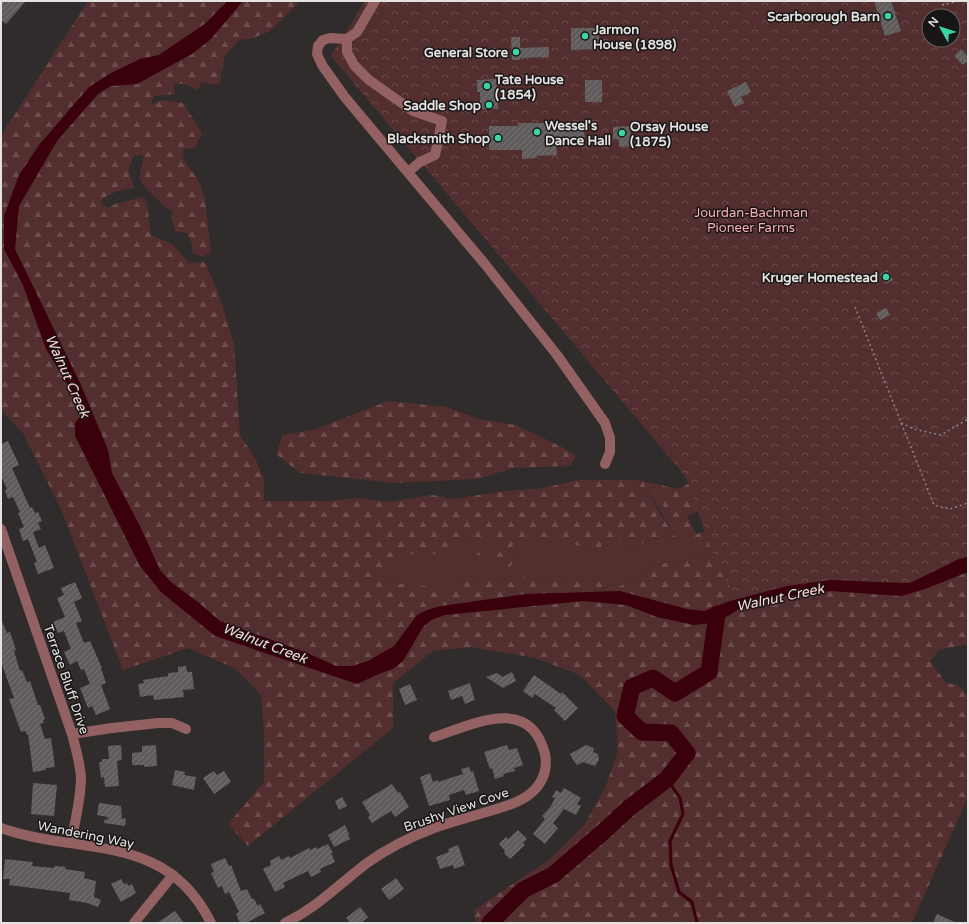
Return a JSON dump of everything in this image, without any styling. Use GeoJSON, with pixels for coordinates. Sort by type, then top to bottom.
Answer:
{"type":"FeatureCollection","features":[{"type":"Feature","properties":{"kind":"street"},"geometry":{"type":"LineString","coordinates":[[375,1],[357,32],[347,39],[330,38],[323,40],[318,46],[317,54],[322,65],[349,102],[484,263],[557,355],[605,423],[610,438],[610,452],[605,464]]}},
{"type":"Feature","properties":{"kind":"street"},"geometry":{"type":"LineString","coordinates":[[347,39],[347,52],[354,65],[369,80],[414,111],[442,122],[435,155],[420,162],[408,172]]}},
{"type":"Feature","properties":{"kind":"street","name":"Terrace Bluff Drive"},"geometry":{"type":"LineString","coordinates":[[1,529],[72,734],[78,756],[81,778],[71,843]]}},
{"type":"Feature","properties":{"kind":"street","name":"Brushy View Cove"},"geometry":{"type":"LineString","coordinates":[[285,923],[306,912],[367,864],[394,846],[434,828],[517,802],[532,792],[538,786],[545,774],[545,757],[538,736],[530,726],[518,720],[503,717],[491,719],[434,737]]}},
{"type":"Feature","properties":{"kind":"street"},"geometry":{"type":"LineString","coordinates":[[72,734],[158,723],[172,724],[186,729]]}},
{"type":"Feature","properties":{"kind":"street","name":"Wandering Way"},"geometry":{"type":"LineString","coordinates":[[1,828],[17,834],[131,854],[173,875],[191,891],[211,923]]}},
{"type":"Feature","properties":{"kind":"street"},"geometry":{"type":"LineString","coordinates":[[134,923],[173,875]]}},
{"type":"Feature","properties":{"kind":"path"},"geometry":{"type":"LineString","coordinates":[[942,6],[959,1]]}},
{"type":"Feature","properties":{"kind":"path"},"geometry":{"type":"LineString","coordinates":[[855,307],[934,505],[950,509],[968,503]]}},
{"type":"Feature","properties":{"kind":"path"},"geometry":{"type":"LineString","coordinates":[[901,423],[914,429],[941,435],[968,419]]}},
{"type":"Feature","properties":{"kind":"green space"},"geometry":{"type":"Polygon","coordinates":[[[88,1],[300,1],[270,31],[253,38],[239,40],[225,56],[219,85],[202,82],[197,90],[188,85],[174,83],[175,94],[154,96],[151,104],[164,100],[183,103],[202,133],[195,148],[183,149],[184,161],[198,179],[205,200],[211,252],[203,257],[193,253],[191,242],[187,233],[175,231],[172,218],[173,211],[164,206],[149,192],[140,179],[144,155],[134,156],[128,170],[134,188],[111,194],[100,202],[108,208],[115,204],[143,197],[147,203],[151,235],[172,244],[189,263],[205,262],[219,295],[234,344],[240,435],[255,458],[264,479],[264,501],[328,501],[360,498],[389,502],[432,495],[454,499],[497,492],[543,488],[579,480],[636,480],[679,489],[696,479],[968,424],[968,644],[939,650],[930,661],[946,683],[958,685],[968,696],[968,797],[912,923],[476,923],[474,910],[549,860],[584,825],[605,788],[618,751],[615,711],[580,675],[535,658],[472,647],[433,651],[393,683],[393,728],[248,846],[228,824],[264,782],[264,733],[261,695],[236,669],[188,648],[123,670],[61,509],[23,433],[1,410],[1,136],[88,1]],[[644,484],[660,514],[677,539],[664,537],[659,538],[634,548],[617,541],[594,550],[565,542],[543,543],[528,536],[517,539],[511,548],[516,561],[506,570],[475,553],[500,546],[493,541],[480,537],[468,540],[450,554],[402,554],[371,579],[443,588],[470,580],[512,582],[523,576],[534,581],[595,580],[618,587],[635,578],[655,564],[714,557],[742,542],[700,510],[687,516],[696,534],[707,531],[719,546],[697,546],[680,534],[657,496],[644,484]]]}},
{"type":"Feature","properties":{"kind":"green space","name":"Jourdan-Bachman Pioneer Farms"},"geometry":{"type":"Polygon","coordinates":[[[365,1],[968,1],[968,558],[908,587],[832,586],[737,601],[710,546],[686,477],[331,56],[365,1]]]}},
{"type":"Feature","properties":{"kind":"green space"},"geometry":{"type":"Polygon","coordinates":[[[388,401],[446,407],[482,420],[516,425],[560,446],[576,456],[570,466],[513,468],[477,479],[395,483],[300,473],[276,454],[283,435],[313,430],[388,401]]]}},
{"type":"Feature","properties":{"kind":"green space"},"geometry":{"type":"Polygon","coordinates":[[[644,484],[649,485],[663,503],[672,522],[698,546],[710,546],[715,557],[655,564],[635,578],[618,587],[595,580],[534,581],[523,576],[512,582],[470,580],[443,588],[423,587],[370,579],[402,554],[449,554],[468,540],[478,537],[484,537],[501,546],[476,553],[516,561],[511,548],[517,539],[528,535],[543,543],[565,542],[594,550],[617,541],[634,548],[651,540],[663,537],[677,539],[644,484]]]}},
{"type":"Feature","properties":{"kind":"water","name":"Walnut Creek"},"geometry":{"type":"Polygon","coordinates":[[[227,1],[243,1],[211,39],[192,54],[137,84],[111,86],[98,94],[57,141],[19,206],[15,249],[81,385],[108,450],[112,473],[140,526],[160,570],[171,582],[220,621],[305,652],[336,666],[352,666],[368,661],[394,646],[417,615],[441,606],[526,594],[620,591],[687,609],[704,611],[730,601],[787,586],[831,580],[910,583],[959,559],[968,557],[968,572],[925,589],[901,596],[830,591],[748,603],[730,615],[711,623],[694,625],[657,617],[626,605],[583,601],[445,615],[431,620],[423,627],[403,661],[393,669],[357,684],[215,636],[161,592],[140,566],[75,436],[75,423],[82,414],[65,380],[46,349],[23,285],[4,249],[4,216],[19,175],[39,145],[89,87],[111,73],[140,59],[159,55],[206,23],[227,1]]]}},
{"type":"Feature","properties":{"kind":"building"},"geometry":{"type":"Polygon","coordinates":[[[1,1],[26,1],[6,24],[1,20],[1,1]]]}},
{"type":"Feature","properties":{"kind":"building","name":"Scarborough Barn"},"geometry":{"type":"Polygon","coordinates":[[[874,1],[891,1],[901,31],[885,36],[874,1]]]}},
{"type":"Feature","properties":{"kind":"building","name":"Jarmon House (1898)"},"geometry":{"type":"Polygon","coordinates":[[[571,28],[599,28],[599,45],[594,45],[594,49],[571,50],[571,28]]]}},
{"type":"Feature","properties":{"kind":"building"},"geometry":{"type":"Polygon","coordinates":[[[511,37],[520,37],[520,48],[549,47],[549,57],[520,58],[520,60],[512,60],[511,37]]]}},
{"type":"Feature","properties":{"kind":"building"},"geometry":{"type":"Polygon","coordinates":[[[961,49],[968,57],[968,61],[963,65],[954,56],[961,49]]]}},
{"type":"Feature","properties":{"kind":"building"},"geometry":{"type":"Polygon","coordinates":[[[496,79],[498,109],[480,109],[480,92],[477,92],[477,80],[496,79]]]}},
{"type":"Feature","properties":{"kind":"building"},"geometry":{"type":"Polygon","coordinates":[[[585,80],[602,80],[602,102],[585,102],[585,80]]]}},
{"type":"Feature","properties":{"kind":"building"},"geometry":{"type":"Polygon","coordinates":[[[746,82],[751,92],[741,97],[744,103],[735,107],[727,91],[746,82]]]}},
{"type":"Feature","properties":{"kind":"building"},"geometry":{"type":"Polygon","coordinates":[[[518,123],[556,123],[556,129],[584,129],[585,140],[556,141],[557,155],[536,156],[536,158],[522,159],[522,150],[489,150],[489,126],[518,126],[518,123]]]}},
{"type":"Feature","properties":{"kind":"building","name":"Orsay House (1875)"},"geometry":{"type":"Polygon","coordinates":[[[630,126],[631,146],[619,147],[619,139],[613,139],[613,127],[630,126]]]}},
{"type":"Feature","properties":{"kind":"building","name":"Kruger Homestead"},"geometry":{"type":"Polygon","coordinates":[[[887,270],[893,280],[885,284],[880,274],[887,270]]]}},
{"type":"Feature","properties":{"kind":"building"},"geometry":{"type":"Polygon","coordinates":[[[886,308],[890,315],[880,320],[876,313],[886,308]]]}},
{"type":"Feature","properties":{"kind":"building"},"geometry":{"type":"Polygon","coordinates":[[[8,441],[19,465],[12,468],[30,508],[32,507],[35,513],[38,512],[42,521],[38,523],[41,529],[33,532],[39,548],[45,545],[54,568],[38,574],[34,563],[37,562],[28,539],[23,541],[19,529],[24,527],[18,513],[20,512],[13,497],[8,499],[5,490],[7,489],[1,476],[1,444],[8,441]]]}},
{"type":"Feature","properties":{"kind":"building"},"geometry":{"type":"Polygon","coordinates":[[[75,582],[82,598],[74,602],[82,621],[76,623],[84,643],[90,641],[102,668],[106,683],[101,685],[110,709],[96,715],[92,706],[88,708],[80,688],[90,684],[84,669],[81,670],[77,661],[70,665],[64,652],[71,649],[64,631],[58,633],[53,622],[65,617],[57,598],[64,595],[61,588],[75,582]]]}},
{"type":"Feature","properties":{"kind":"building"},"geometry":{"type":"Polygon","coordinates":[[[1,619],[7,633],[10,632],[16,650],[14,651],[20,671],[22,670],[27,682],[30,681],[38,705],[40,705],[45,719],[43,720],[44,723],[40,724],[45,739],[51,738],[55,767],[46,768],[46,770],[33,772],[28,734],[27,735],[25,731],[21,732],[9,699],[14,698],[1,662],[1,619]]]}},
{"type":"Feature","properties":{"kind":"building"},"geometry":{"type":"Polygon","coordinates":[[[186,666],[187,672],[192,672],[194,689],[183,690],[184,697],[154,700],[153,695],[140,697],[138,684],[144,683],[143,680],[168,676],[168,673],[178,672],[178,667],[186,666]]]}},
{"type":"Feature","properties":{"kind":"building"},"geometry":{"type":"Polygon","coordinates":[[[512,672],[516,681],[503,688],[486,677],[497,673],[503,677],[512,672]]]}},
{"type":"Feature","properties":{"kind":"building"},"geometry":{"type":"Polygon","coordinates":[[[534,675],[561,694],[562,692],[578,708],[565,721],[554,710],[556,708],[535,694],[532,698],[523,691],[534,675]]]}},
{"type":"Feature","properties":{"kind":"building"},"geometry":{"type":"Polygon","coordinates":[[[470,683],[475,700],[465,704],[462,696],[451,700],[448,691],[470,683]]]}},
{"type":"Feature","properties":{"kind":"building"},"geometry":{"type":"Polygon","coordinates":[[[410,684],[417,700],[405,705],[399,689],[410,684]]]}},
{"type":"Feature","properties":{"kind":"building"},"geometry":{"type":"Polygon","coordinates":[[[121,745],[122,760],[117,761],[119,786],[105,787],[104,777],[101,778],[99,762],[102,762],[102,759],[109,759],[108,746],[121,745]]]}},
{"type":"Feature","properties":{"kind":"building"},"geometry":{"type":"Polygon","coordinates":[[[156,745],[157,766],[144,767],[144,765],[132,765],[132,753],[142,752],[142,746],[156,745]]]}},
{"type":"Feature","properties":{"kind":"building"},"geometry":{"type":"Polygon","coordinates":[[[507,745],[509,750],[517,748],[523,765],[514,768],[515,771],[503,774],[504,776],[495,779],[492,768],[490,769],[484,752],[507,745]]]}},
{"type":"Feature","properties":{"kind":"building"},"geometry":{"type":"Polygon","coordinates":[[[586,745],[594,748],[593,752],[598,754],[599,760],[595,766],[583,762],[577,765],[570,754],[586,745]]]}},
{"type":"Feature","properties":{"kind":"building"},"geometry":{"type":"Polygon","coordinates":[[[469,767],[471,772],[473,771],[479,791],[466,795],[464,790],[449,795],[450,800],[429,806],[420,777],[430,773],[433,782],[438,780],[438,782],[463,774],[461,769],[469,767]]]}},
{"type":"Feature","properties":{"kind":"building"},"geometry":{"type":"Polygon","coordinates":[[[175,770],[185,772],[184,775],[196,777],[194,790],[172,785],[175,770]]]}},
{"type":"Feature","properties":{"kind":"building"},"geometry":{"type":"Polygon","coordinates":[[[214,771],[217,775],[224,771],[231,782],[214,794],[203,778],[214,771]]]}},
{"type":"Feature","properties":{"kind":"building"},"geometry":{"type":"Polygon","coordinates":[[[33,783],[57,785],[54,816],[31,814],[33,783]]]}},
{"type":"Feature","properties":{"kind":"building"},"geometry":{"type":"Polygon","coordinates":[[[392,784],[398,793],[400,792],[409,807],[395,817],[391,811],[372,823],[368,817],[370,815],[362,802],[392,784]]]}},
{"type":"Feature","properties":{"kind":"building"},"geometry":{"type":"Polygon","coordinates":[[[564,788],[581,798],[577,804],[581,806],[576,815],[564,809],[553,823],[558,828],[545,844],[533,834],[545,819],[542,816],[551,806],[555,798],[552,797],[556,790],[561,793],[564,788]]]}},
{"type":"Feature","properties":{"kind":"building"},"geometry":{"type":"Polygon","coordinates":[[[342,797],[347,806],[339,810],[335,801],[342,797]]]}},
{"type":"Feature","properties":{"kind":"building"},"geometry":{"type":"Polygon","coordinates":[[[99,803],[121,806],[122,819],[126,818],[125,826],[104,823],[104,820],[111,819],[97,815],[99,803]]]}},
{"type":"Feature","properties":{"kind":"building"},"geometry":{"type":"Polygon","coordinates":[[[345,825],[350,839],[334,847],[328,835],[345,825]]]}},
{"type":"Feature","properties":{"kind":"building"},"geometry":{"type":"Polygon","coordinates":[[[518,830],[527,839],[523,843],[525,845],[510,859],[504,853],[505,851],[499,844],[506,837],[508,839],[518,830]]]}},
{"type":"Feature","properties":{"kind":"building"},"geometry":{"type":"Polygon","coordinates":[[[328,844],[333,853],[331,853],[335,862],[320,869],[321,872],[311,877],[308,871],[283,883],[285,887],[275,892],[263,869],[271,865],[270,861],[279,856],[281,860],[289,856],[290,858],[309,848],[310,850],[316,847],[317,849],[328,844]]]}},
{"type":"Feature","properties":{"kind":"building"},"geometry":{"type":"Polygon","coordinates":[[[458,845],[465,865],[454,869],[453,865],[440,869],[436,857],[449,852],[448,849],[458,845]]]}},
{"type":"Feature","properties":{"kind":"building"},"geometry":{"type":"Polygon","coordinates":[[[225,858],[229,866],[231,865],[241,891],[247,889],[252,899],[254,899],[258,906],[260,904],[265,913],[246,923],[240,923],[236,914],[239,912],[229,892],[225,894],[222,886],[218,888],[211,873],[214,872],[211,864],[225,858]]]}},
{"type":"Feature","properties":{"kind":"building"},"geometry":{"type":"Polygon","coordinates":[[[5,859],[33,862],[32,866],[54,868],[54,866],[66,867],[65,869],[85,872],[84,878],[96,881],[94,897],[101,900],[98,907],[87,903],[69,900],[70,893],[9,885],[10,879],[3,879],[5,859]]]}},
{"type":"Feature","properties":{"kind":"building"},"geometry":{"type":"Polygon","coordinates":[[[396,878],[404,889],[389,900],[381,889],[396,878]]]}},
{"type":"Feature","properties":{"kind":"building"},"geometry":{"type":"Polygon","coordinates":[[[121,879],[124,884],[127,883],[128,886],[132,884],[136,893],[121,902],[111,884],[121,879]]]}},
{"type":"Feature","properties":{"kind":"building"},"geometry":{"type":"Polygon","coordinates":[[[360,907],[368,917],[361,923],[350,923],[346,918],[360,907]]]}},
{"type":"Feature","properties":{"kind":"building"},"geometry":{"type":"Polygon","coordinates":[[[175,911],[184,923],[157,923],[175,911]]]}},
{"type":"Feature","properties":{"kind":"building"},"geometry":{"type":"Polygon","coordinates":[[[937,914],[957,923],[933,923],[937,914]]]}},
{"type":"Feature","properties":{"kind":"waterway"},"geometry":{"type":"LineString","coordinates":[[490,923],[523,890],[553,875],[629,808],[667,779],[687,753],[671,733],[642,732],[625,716],[632,687],[653,678],[675,693],[709,672],[717,614]]}},
{"type":"Feature","properties":{"kind":"waterway"},"geometry":{"type":"LineString","coordinates":[[667,779],[680,798],[683,814],[670,841],[671,865],[679,892],[692,902],[697,923]]}},
{"type":"Feature","properties":{"kind":"place","name":"Scarborough Barn"},"geometry":{"type":"Point","coordinates":[888,16]}},
{"type":"Feature","properties":{"kind":"place","name":"Jarmon House (1898)"},"geometry":{"type":"Point","coordinates":[585,36]}},
{"type":"Feature","properties":{"kind":"place","name":"General Store"},"geometry":{"type":"Point","coordinates":[516,52]}},
{"type":"Feature","properties":{"kind":"place","name":"Tate House (1854)"},"geometry":{"type":"Point","coordinates":[487,86]}},
{"type":"Feature","properties":{"kind":"place","name":"Saddle Shop"},"geometry":{"type":"Point","coordinates":[489,105]}},
{"type":"Feature","properties":{"kind":"place","name":"Wessel's Dance Hall"},"geometry":{"type":"Point","coordinates":[537,132]}},
{"type":"Feature","properties":{"kind":"place","name":"Orsay House (1875)"},"geometry":{"type":"Point","coordinates":[622,133]}},
{"type":"Feature","properties":{"kind":"place","name":"Blacksmith Shop"},"geometry":{"type":"Point","coordinates":[498,138]}},
{"type":"Feature","properties":{"kind":"place","name":"Kruger Homestead"},"geometry":{"type":"Point","coordinates":[886,277]}}]}
